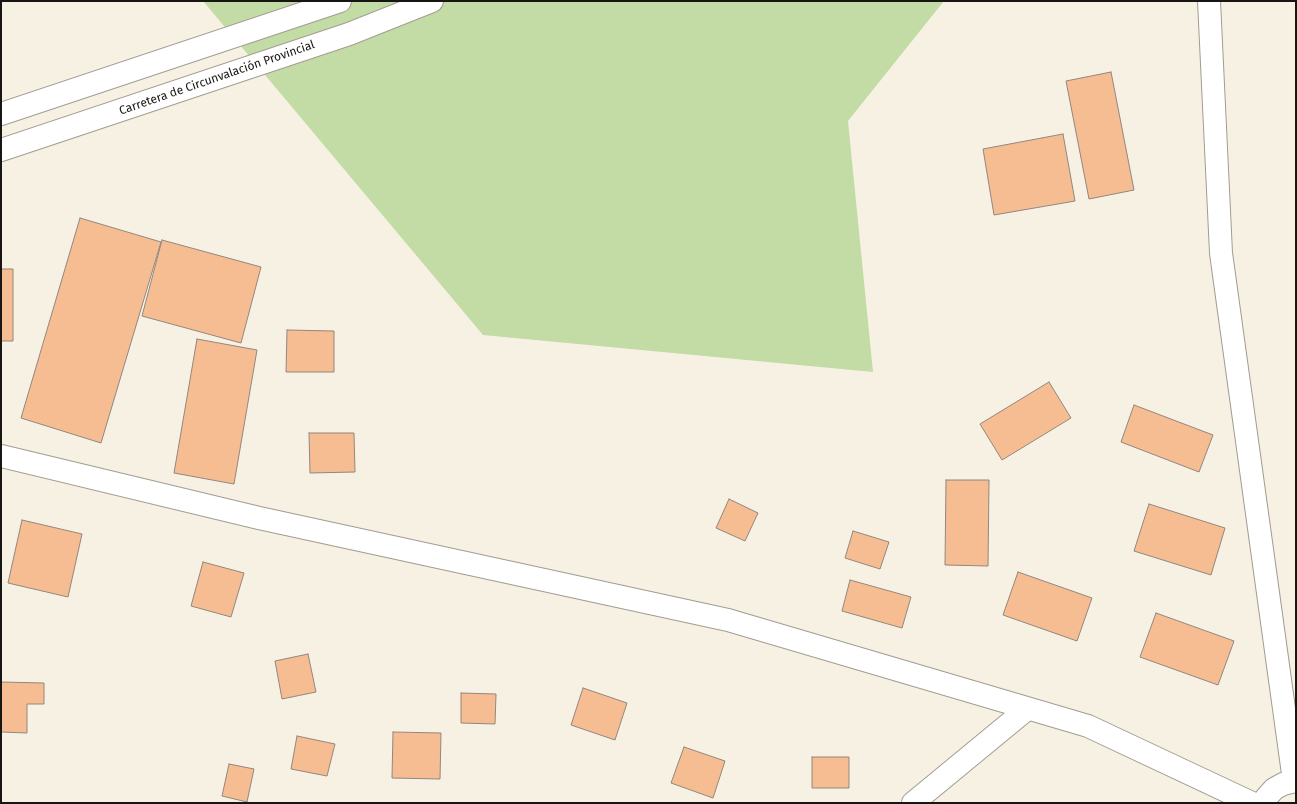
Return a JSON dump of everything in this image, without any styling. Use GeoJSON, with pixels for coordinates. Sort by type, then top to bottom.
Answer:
{"type":"FeatureCollection","features":[{"type":"Feature","properties":{"kind":"main road"},"geometry":{"type":"LineString","coordinates":[[1,114],[340,1]]}},
{"type":"Feature","properties":{"kind":"main road","name":"Carretera de Circunvalación Provincial"},"geometry":{"type":"LineString","coordinates":[[1,150],[349,34],[432,1]]}},
{"type":"Feature","properties":{"kind":"main road"},"geometry":{"type":"LineString","coordinates":[[1209,1],[1221,253],[1295,781],[1283,784],[1274,789],[1266,798],[1264,803]]}},
{"type":"Feature","properties":{"kind":"main road"},"geometry":{"type":"LineString","coordinates":[[1,456],[259,518],[728,620],[1088,726],[1252,803]]}},
{"type":"Feature","properties":{"kind":"main road"},"geometry":{"type":"LineString","coordinates":[[913,803],[1027,709]]}},
{"type":"Feature","properties":{"kind":"green space"},"geometry":{"type":"Polygon","coordinates":[[[203,1],[944,1],[848,121],[873,372],[483,335],[203,1]]]}},
{"type":"Feature","properties":{"kind":"building"},"geometry":{"type":"Polygon","coordinates":[[[1111,72],[1134,190],[1089,199],[1066,81],[1111,72]]]}},
{"type":"Feature","properties":{"kind":"building"},"geometry":{"type":"Polygon","coordinates":[[[1063,134],[1075,201],[994,215],[983,149],[1063,134]]]}},
{"type":"Feature","properties":{"kind":"building"},"geometry":{"type":"Polygon","coordinates":[[[80,218],[161,242],[101,443],[21,418],[80,218]]]}},
{"type":"Feature","properties":{"kind":"building"},"geometry":{"type":"Polygon","coordinates":[[[162,240],[261,267],[241,343],[142,316],[162,240]]]}},
{"type":"Feature","properties":{"kind":"building"},"geometry":{"type":"Polygon","coordinates":[[[1,269],[13,269],[13,341],[1,341],[1,269]]]}},
{"type":"Feature","properties":{"kind":"building"},"geometry":{"type":"Polygon","coordinates":[[[287,330],[334,331],[334,372],[286,372],[287,330]]]}},
{"type":"Feature","properties":{"kind":"building"},"geometry":{"type":"Polygon","coordinates":[[[197,339],[257,350],[234,484],[174,473],[197,339]]]}},
{"type":"Feature","properties":{"kind":"building"},"geometry":{"type":"Polygon","coordinates":[[[1049,382],[1071,418],[1002,460],[980,424],[1049,382]]]}},
{"type":"Feature","properties":{"kind":"building"},"geometry":{"type":"Polygon","coordinates":[[[1134,405],[1213,435],[1199,472],[1121,442],[1134,405]]]}},
{"type":"Feature","properties":{"kind":"building"},"geometry":{"type":"Polygon","coordinates":[[[309,433],[354,433],[355,472],[310,473],[309,433]]]}},
{"type":"Feature","properties":{"kind":"building"},"geometry":{"type":"Polygon","coordinates":[[[946,480],[989,480],[988,566],[945,565],[946,480]]]}},
{"type":"Feature","properties":{"kind":"building"},"geometry":{"type":"Polygon","coordinates":[[[729,499],[758,513],[745,541],[716,528],[729,499]]]}},
{"type":"Feature","properties":{"kind":"building"},"geometry":{"type":"Polygon","coordinates":[[[1149,504],[1225,528],[1211,575],[1134,551],[1149,504]]]}},
{"type":"Feature","properties":{"kind":"building"},"geometry":{"type":"Polygon","coordinates":[[[22,520],[82,534],[68,597],[8,583],[22,520]]]}},
{"type":"Feature","properties":{"kind":"building"},"geometry":{"type":"Polygon","coordinates":[[[853,531],[889,542],[880,569],[845,558],[853,531]]]}},
{"type":"Feature","properties":{"kind":"building"},"geometry":{"type":"Polygon","coordinates":[[[203,562],[244,573],[231,617],[191,606],[203,562]]]}},
{"type":"Feature","properties":{"kind":"building"},"geometry":{"type":"Polygon","coordinates":[[[1018,572],[1092,598],[1077,641],[1003,615],[1018,572]]]}},
{"type":"Feature","properties":{"kind":"building"},"geometry":{"type":"Polygon","coordinates":[[[850,580],[911,597],[902,628],[842,611],[850,580]]]}},
{"type":"Feature","properties":{"kind":"building"},"geometry":{"type":"Polygon","coordinates":[[[1156,613],[1234,641],[1218,685],[1140,657],[1156,613]]]}},
{"type":"Feature","properties":{"kind":"building"},"geometry":{"type":"Polygon","coordinates":[[[308,654],[316,692],[282,699],[275,661],[308,654]]]}},
{"type":"Feature","properties":{"kind":"building"},"geometry":{"type":"Polygon","coordinates":[[[1,682],[44,683],[44,704],[27,704],[27,733],[1,732],[1,682]]]}},
{"type":"Feature","properties":{"kind":"building"},"geometry":{"type":"Polygon","coordinates":[[[583,688],[627,703],[615,740],[571,725],[583,688]]]}},
{"type":"Feature","properties":{"kind":"building"},"geometry":{"type":"Polygon","coordinates":[[[461,693],[496,694],[495,724],[461,723],[461,693]]]}},
{"type":"Feature","properties":{"kind":"building"},"geometry":{"type":"Polygon","coordinates":[[[393,732],[441,733],[440,779],[392,778],[393,732]]]}},
{"type":"Feature","properties":{"kind":"building"},"geometry":{"type":"Polygon","coordinates":[[[297,736],[335,744],[327,776],[291,769],[297,736]]]}},
{"type":"Feature","properties":{"kind":"building"},"geometry":{"type":"Polygon","coordinates":[[[684,747],[725,761],[713,798],[671,783],[684,747]]]}},
{"type":"Feature","properties":{"kind":"building"},"geometry":{"type":"Polygon","coordinates":[[[812,757],[849,757],[849,788],[812,788],[812,757]]]}},
{"type":"Feature","properties":{"kind":"building"},"geometry":{"type":"Polygon","coordinates":[[[229,764],[254,769],[247,802],[222,796],[229,764]]]}}]}
